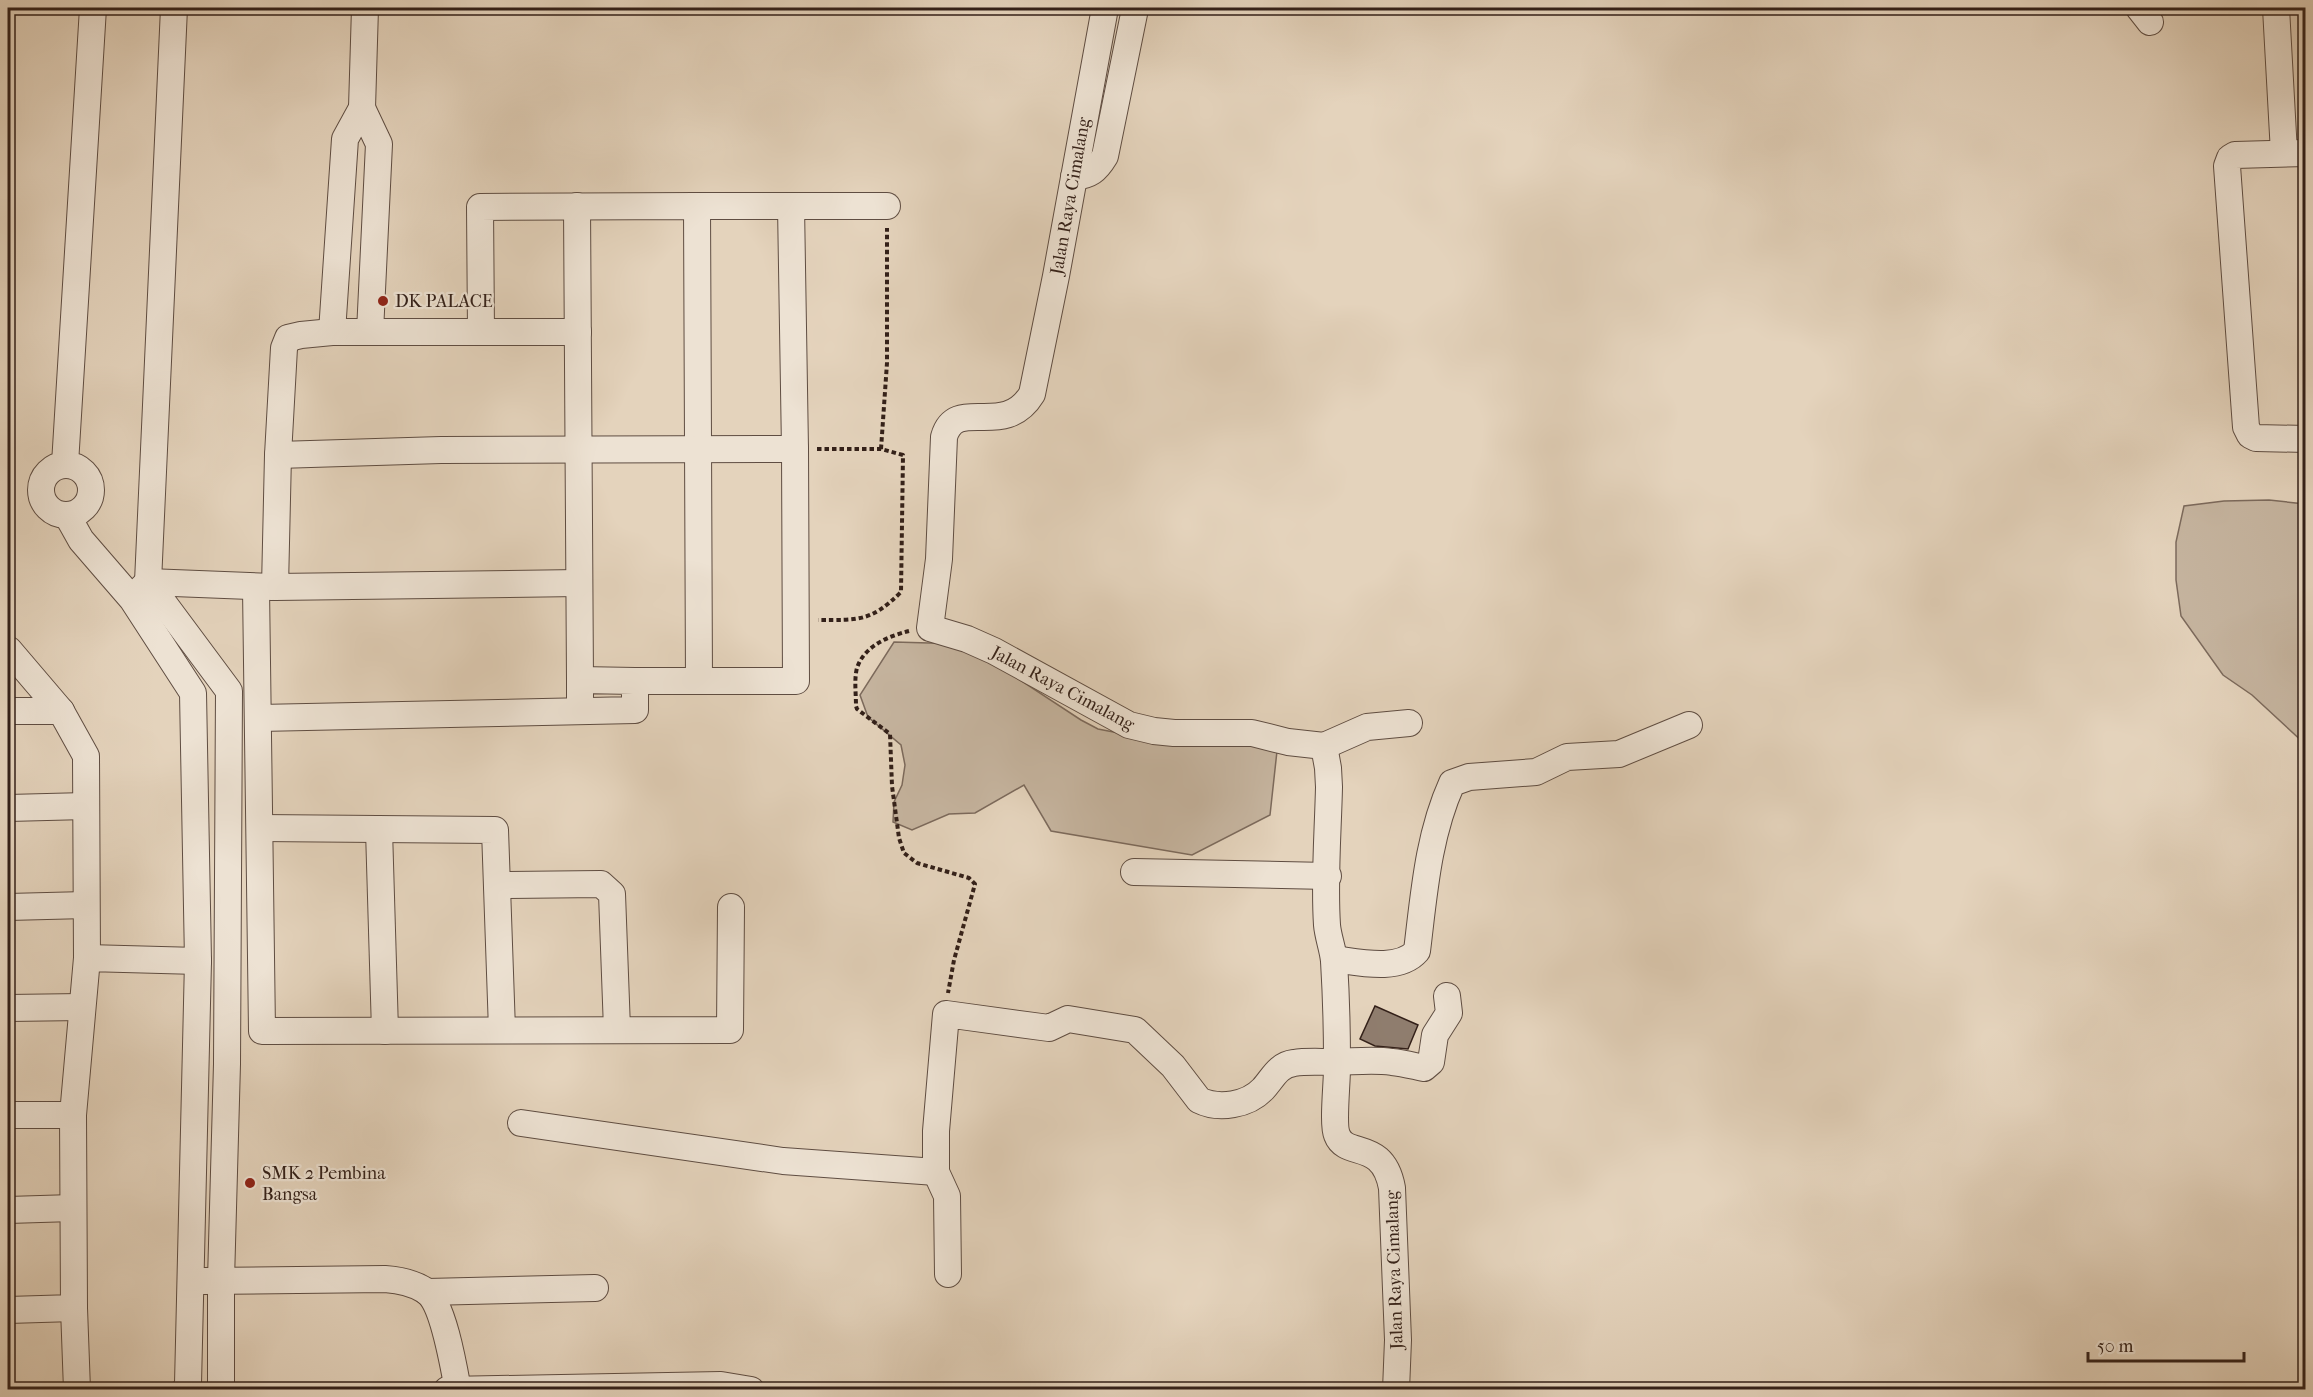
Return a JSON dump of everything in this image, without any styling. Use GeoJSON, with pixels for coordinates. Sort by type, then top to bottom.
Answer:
{"type":"FeatureCollection","features":[{"type":"Feature","properties":{"kind":"street"},"geometry":{"type":"LineString","coordinates":[[93,8],[65,464],[74,465],[87,476],[91,494],[83,509],[67,515],[81,540],[140,591],[229,691],[227,1064],[221,1280],[221,1385]]}},
{"type":"Feature","properties":{"kind":"street"},"geometry":{"type":"LineString","coordinates":[[174,8],[140,591],[193,693],[198,961],[197,1065],[189,1283],[188,1384],[185,1389]]}},
{"type":"Feature","properties":{"kind":"street"},"geometry":{"type":"LineString","coordinates":[[365,8],[362,108],[379,144],[370,332]]}},
{"type":"Feature","properties":{"kind":"street","name":"Jalan Raya Cimalang"},"geometry":{"type":"LineString","coordinates":[[1105,8],[1032,394],[1026,404],[1010,415],[997,418],[959,418],[946,428],[939,559],[930,628],[967,639],[994,651],[1129,725],[1174,733],[1252,733],[1288,742],[1324,746],[1329,768],[1327,925],[1334,959],[1337,1136],[1351,1148],[1363,1150],[1383,1162],[1390,1174],[1398,1340],[1396,1389]]}},
{"type":"Feature","properties":{"kind":"street"},"geometry":{"type":"LineString","coordinates":[[2276,8],[2295,153],[2235,155],[2230,158],[2227,166],[2246,428],[2250,435],[2256,438],[2306,439]]}},
{"type":"Feature","properties":{"kind":"street"},"geometry":{"type":"LineString","coordinates":[[1074,177],[1085,176],[1095,171],[1107,150],[1135,9]]}},
{"type":"Feature","properties":{"kind":"street"},"geometry":{"type":"LineString","coordinates":[[332,332],[345,139],[362,108]]}},
{"type":"Feature","properties":{"kind":"street"},"geometry":{"type":"LineString","coordinates":[[697,206],[699,681]]}},
{"type":"Feature","properties":{"kind":"street"},"geometry":{"type":"LineString","coordinates":[[580,680],[796,681],[791,206]]}},
{"type":"Feature","properties":{"kind":"street"},"geometry":{"type":"LineString","coordinates":[[481,332],[480,207],[887,206]]}},
{"type":"Feature","properties":{"kind":"street"},"geometry":{"type":"LineString","coordinates":[[577,207],[580,711]]}},
{"type":"Feature","properties":{"kind":"street"},"geometry":{"type":"LineString","coordinates":[[578,332],[332,332],[288,338],[284,348],[278,455],[266,587],[259,718],[262,1031],[730,1030],[731,907]]}},
{"type":"Feature","properties":{"kind":"street"},"geometry":{"type":"LineString","coordinates":[[278,455],[441,450],[795,449]]}},
{"type":"Feature","properties":{"kind":"street"},"geometry":{"type":"LineString","coordinates":[[140,591],[579,583]]}},
{"type":"Feature","properties":{"kind":"street"},"geometry":{"type":"LineString","coordinates":[[9,650],[62,711],[86,756],[87,958],[73,1115],[74,1308],[77,1389]]}},
{"type":"Feature","properties":{"kind":"street"},"geometry":{"type":"LineString","coordinates":[[259,718],[635,710],[635,681]]}},
{"type":"Feature","properties":{"kind":"street"},"geometry":{"type":"LineString","coordinates":[[8,711],[62,711]]}},
{"type":"Feature","properties":{"kind":"street"},"geometry":{"type":"LineString","coordinates":[[1324,746],[1366,727],[1409,723]]}},
{"type":"Feature","properties":{"kind":"street"},"geometry":{"type":"LineString","coordinates":[[1334,959],[1372,963],[1399,962],[1413,956],[1417,951],[1428,861],[1445,799],[1452,783],[1469,777],[1536,772],[1567,757],[1618,754],[1689,725]]}},
{"type":"Feature","properties":{"kind":"street"},"geometry":{"type":"LineString","coordinates":[[8,808],[86,806]]}},
{"type":"Feature","properties":{"kind":"street"},"geometry":{"type":"LineString","coordinates":[[260,828],[495,830],[502,1030]]}},
{"type":"Feature","properties":{"kind":"street"},"geometry":{"type":"LineString","coordinates":[[380,830],[385,1031]]}},
{"type":"Feature","properties":{"kind":"street"},"geometry":{"type":"LineString","coordinates":[[1134,872],[1328,876]]}},
{"type":"Feature","properties":{"kind":"street"},"geometry":{"type":"LineString","coordinates":[[497,885],[601,884],[612,894],[617,1029]]}},
{"type":"Feature","properties":{"kind":"street"},"geometry":{"type":"LineString","coordinates":[[8,907],[86,905]]}},
{"type":"Feature","properties":{"kind":"street"},"geometry":{"type":"LineString","coordinates":[[87,958],[198,961]]}},
{"type":"Feature","properties":{"kind":"street"},"geometry":{"type":"LineString","coordinates":[[948,1274],[947,1196],[936,1172],[936,1131],[945,1014],[1049,1028],[1068,1019],[1135,1030],[1173,1066],[1198,1100],[1205,1103],[1233,1104],[1252,1098],[1287,1065],[1372,1060],[1424,1068],[1431,1062],[1435,1035],[1449,1013],[1447,996]]}},
{"type":"Feature","properties":{"kind":"street"},"geometry":{"type":"LineString","coordinates":[[8,1008],[82,1006]]}},
{"type":"Feature","properties":{"kind":"street"},"geometry":{"type":"LineString","coordinates":[[197,1065],[227,1064]]}},
{"type":"Feature","properties":{"kind":"street"},"geometry":{"type":"LineString","coordinates":[[8,1115],[73,1115]]}},
{"type":"Feature","properties":{"kind":"street"},"geometry":{"type":"LineString","coordinates":[[521,1122],[783,1161],[936,1172]]}},
{"type":"Feature","properties":{"kind":"street"},"geometry":{"type":"LineString","coordinates":[[8,1210],[73,1208]]}},
{"type":"Feature","properties":{"kind":"street"},"geometry":{"type":"LineString","coordinates":[[189,1283],[221,1280],[385,1279],[404,1281],[427,1292],[595,1288]]}},
{"type":"Feature","properties":{"kind":"street"},"geometry":{"type":"LineString","coordinates":[[427,1292],[443,1322],[458,1389]]}},
{"type":"Feature","properties":{"kind":"street"},"geometry":{"type":"LineString","coordinates":[[8,1310],[74,1308]]}},
{"type":"Feature","properties":{"kind":"street"},"geometry":{"type":"LineString","coordinates":[[447,1389],[721,1385],[751,1389]]}},
{"type":"Feature","properties":{"kind":"path"},"geometry":{"type":"LineString","coordinates":[[881,449],[887,363],[887,206]]}},
{"type":"Feature","properties":{"kind":"path"},"geometry":{"type":"LineString","coordinates":[[795,449],[881,449],[903,455],[901,592],[885,608],[860,620],[796,620]]}},
{"type":"Feature","properties":{"kind":"path"},"geometry":{"type":"LineString","coordinates":[[930,628],[897,634],[868,650],[857,670],[856,706],[890,734],[892,786],[899,838],[904,853],[916,864],[972,879],[975,884],[954,960],[945,1014]]}},
{"type":"Feature","properties":{"kind":"shaded area"},"geometry":{"type":"Polygon","coordinates":[[[2269,500],[2305,504],[2305,744],[2252,695],[2223,675],[2181,616],[2176,580],[2176,542],[2184,506],[2224,501],[2269,500]]]}},
{"type":"Feature","properties":{"kind":"shaded area"},"geometry":{"type":"Polygon","coordinates":[[[894,642],[965,644],[1098,729],[1160,741],[1244,735],[1277,751],[1270,815],[1192,855],[1051,831],[1024,785],[975,813],[949,814],[912,830],[893,822],[894,802],[902,785],[905,765],[901,745],[868,717],[860,695],[894,642]]]}},
{"type":"Feature","properties":{"kind":"building"},"geometry":{"type":"Polygon","coordinates":[[[1375,1006],[1418,1025],[1408,1049],[1375,1046],[1360,1039],[1375,1006]]]}},
{"type":"Feature","properties":{"kind":"place","name":"DK PALACE"},"geometry":{"type":"Point","coordinates":[383,301]}},
{"type":"Feature","properties":{"kind":"place","name":"SMK 2 Pembina Bangsa"},"geometry":{"type":"Point","coordinates":[250,1183]}}]}
